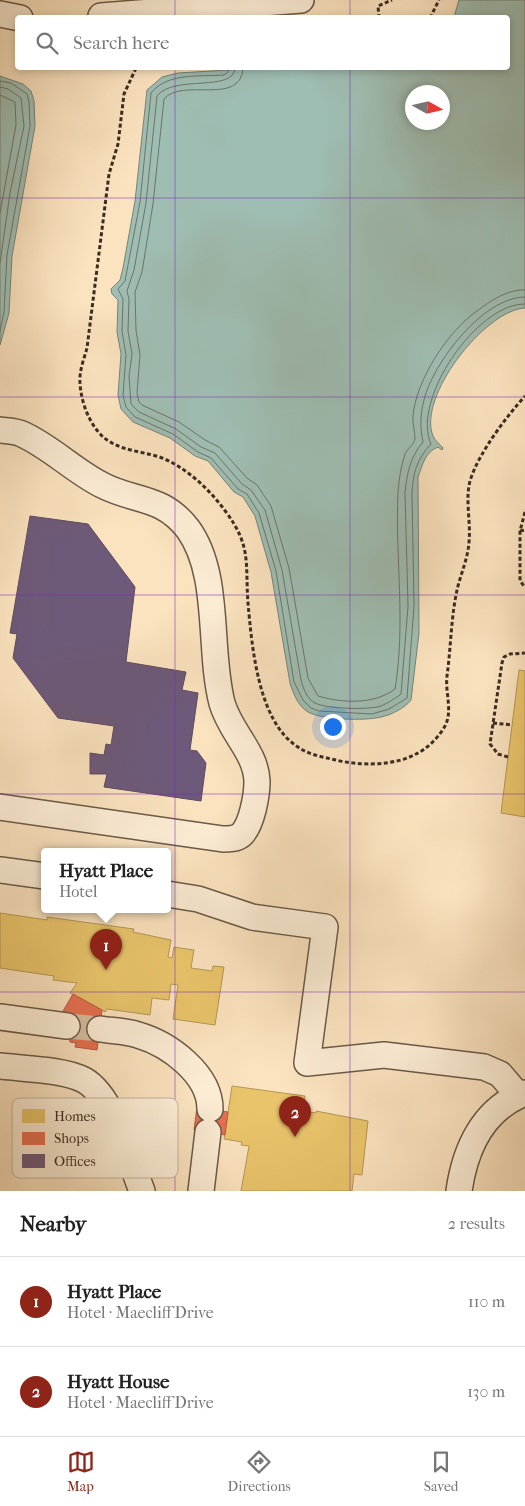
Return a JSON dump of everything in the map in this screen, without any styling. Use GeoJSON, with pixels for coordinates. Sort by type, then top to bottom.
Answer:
{"type":"FeatureCollection","features":[{"type":"Feature","properties":{"kind":"street"},"geometry":{"type":"LineString","coordinates":[[114,15],[301,0]]}},
{"type":"Feature","properties":{"kind":"street"},"geometry":{"type":"LineString","coordinates":[[0,14],[15,17]]}},
{"type":"Feature","properties":{"kind":"street"},"geometry":{"type":"LineString","coordinates":[[0,807],[223,839],[236,838],[245,830],[256,789],[254,762],[235,733],[223,704],[217,673],[206,573],[199,551],[188,530],[160,506],[149,500],[100,484],[11,431]]}},
{"type":"Feature","properties":{"kind":"street"},"geometry":{"type":"LineString","coordinates":[[0,870],[41,875]]}},
{"type":"Feature","properties":{"kind":"street"},"geometry":{"type":"LineString","coordinates":[[171,895],[198,899],[252,917],[325,927],[307,1063],[384,1055],[484,1067],[500,1074],[522,1094],[500,1107],[486,1120],[474,1138],[466,1156],[459,1191]]}},
{"type":"Feature","properties":{"kind":"street"},"geometry":{"type":"LineString","coordinates":[[0,1018],[67,1026]]}},
{"type":"Feature","properties":{"kind":"street"},"geometry":{"type":"LineString","coordinates":[[100,1029],[140,1036],[168,1049],[187,1064],[199,1078],[210,1098],[200,1191]]}},
{"type":"Feature","properties":{"kind":"street"},"geometry":{"type":"LineString","coordinates":[[0,1066],[67,1074],[84,1080],[95,1089],[101,1098]]}},
{"type":"Feature","properties":{"kind":"street"},"geometry":{"type":"LineString","coordinates":[[137,1178],[142,1191]]}},
{"type":"Feature","properties":{"kind":"path"},"geometry":{"type":"LineString","coordinates":[[379,15],[378,6],[392,0]]}},
{"type":"Feature","properties":{"kind":"path"},"geometry":{"type":"LineString","coordinates":[[432,15],[439,0]]}},
{"type":"Feature","properties":{"kind":"path"},"geometry":{"type":"LineString","coordinates":[[135,70],[124,94],[118,144],[110,174],[87,348],[81,370],[80,384],[84,403],[99,434],[110,442],[166,460],[188,473],[206,488],[228,514],[244,544],[248,560],[250,619],[266,705],[275,722],[296,746],[309,754],[346,763],[391,762],[416,754],[435,740],[445,726],[449,710],[446,683],[456,604],[469,542],[469,484],[482,455],[525,396]]}},
{"type":"Feature","properties":{"kind":"path"},"geometry":{"type":"LineString","coordinates":[[525,512],[520,531],[520,581],[525,587]]}},
{"type":"Feature","properties":{"kind":"path"},"geometry":{"type":"LineString","coordinates":[[520,531],[525,530]]}},
{"type":"Feature","properties":{"kind":"path"},"geometry":{"type":"LineString","coordinates":[[508,757],[498,754],[490,744],[493,723],[504,657],[510,654],[525,653]]}},
{"type":"Feature","properties":{"kind":"path"},"geometry":{"type":"LineString","coordinates":[[493,723],[512,725]]}},
{"type":"Feature","properties":{"kind":"water"},"geometry":{"type":"Polygon","coordinates":[[[459,0],[525,0],[525,308],[509,312],[492,323],[474,339],[458,358],[435,400],[431,419],[433,436],[443,448],[442,450],[438,447],[430,452],[418,477],[419,633],[411,700],[398,711],[389,715],[374,718],[333,718],[314,715],[304,709],[299,703],[290,683],[271,572],[255,516],[243,497],[234,492],[208,461],[195,456],[170,438],[133,422],[121,409],[118,395],[121,354],[117,332],[118,300],[112,294],[111,289],[120,280],[123,268],[135,201],[147,90],[162,77],[178,73],[228,70],[510,70],[510,15],[455,15],[459,0]]]}},
{"type":"Feature","properties":{"kind":"water"},"geometry":{"type":"Polygon","coordinates":[[[0,76],[23,84],[31,91],[34,101],[35,126],[12,256],[9,313],[0,345],[0,76]]]}},
{"type":"Feature","properties":{"kind":"building: Homes"},"geometry":{"type":"Polygon","coordinates":[[[519,670],[525,671],[525,817],[501,813],[519,670]]]}},
{"type":"Feature","properties":{"kind":"building: Homes"},"geometry":{"type":"Polygon","coordinates":[[[0,913],[47,920],[47,917],[134,929],[133,932],[171,940],[168,957],[172,958],[174,947],[194,950],[191,968],[212,971],[213,966],[224,967],[215,1025],[173,1019],[178,985],[171,984],[169,1000],[152,998],[150,1015],[107,1009],[105,1012],[70,993],[77,983],[53,980],[54,976],[0,968],[0,913]]]}},
{"type":"Feature","properties":{"kind":"building: Homes"},"geometry":{"type":"Polygon","coordinates":[[[232,1086],[305,1096],[303,1111],[316,1113],[316,1111],[368,1121],[362,1175],[354,1174],[352,1191],[241,1191],[249,1146],[241,1145],[242,1142],[224,1139],[232,1086]]]}},
{"type":"Feature","properties":{"kind":"building: Shops"},"geometry":{"type":"Polygon","coordinates":[[[73,994],[102,1010],[97,1050],[75,1047],[76,1043],[70,1042],[63,1011],[73,994]]]}},
{"type":"Feature","properties":{"kind":"building: Shops"},"geometry":{"type":"Polygon","coordinates":[[[197,1107],[228,1112],[225,1135],[194,1130],[197,1107]]]}},
{"type":"Feature","properties":{"kind":"building: Offices"},"geometry":{"type":"Polygon","coordinates":[[[30,516],[88,524],[135,587],[126,662],[186,672],[182,690],[198,693],[190,750],[197,751],[206,763],[201,801],[104,787],[107,774],[90,774],[90,753],[104,755],[106,744],[111,745],[114,726],[58,718],[13,658],[17,634],[10,633],[30,516]]]}},
{"type":"Feature","properties":{"kind":"tunnel"},"geometry":{"type":"LineString","coordinates":[[67,1026],[100,1029]]}},
{"type":"Feature","properties":{"kind":"place","name":"Hyatt Place"},"geometry":{"type":"Point","coordinates":[106,970]}},
{"type":"Feature","properties":{"kind":"place","name":"Hyatt House"},"geometry":{"type":"Point","coordinates":[295,1137]}}]}
